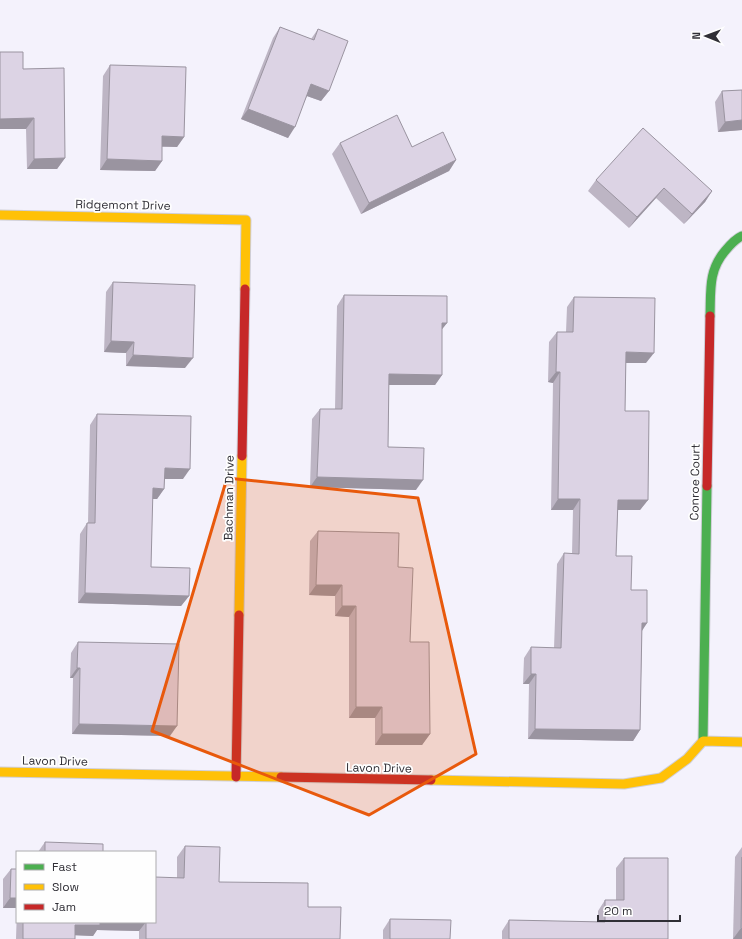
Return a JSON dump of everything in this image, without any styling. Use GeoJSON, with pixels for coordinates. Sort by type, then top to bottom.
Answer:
{"type":"FeatureCollection","features":[{"type":"Feature","properties":{"kind":"street","name":"Ridgemont Drive"},"geometry":{"type":"LineString","coordinates":[[0,215],[246,220]]}},
{"type":"Feature","properties":{"kind":"street","name":"Bachman Drive"},"geometry":{"type":"LineString","coordinates":[[236,777],[246,220]]}},
{"type":"Feature","properties":{"kind":"street","name":"Conroe Court"},"geometry":{"type":"LineString","coordinates":[[703,740],[711,279],[716,262],[731,245],[742,236]]}},
{"type":"Feature","properties":{"kind":"street","name":"Lavon Drive"},"geometry":{"type":"LineString","coordinates":[[0,772],[624,784],[661,778],[687,759],[703,740]]}},
{"type":"Feature","properties":{"kind":"street"},"geometry":{"type":"LineString","coordinates":[[703,740],[742,742]]}},
{"type":"Feature","properties":{"kind":"highlighted area"},"geometry":{"type":"Polygon","coordinates":[[[227,478],[418,498],[476,754],[369,815],[152,731],[227,478]]]}},
{"type":"Feature","properties":{"kind":"building"},"geometry":{"type":"Polygon","coordinates":[[[280,27],[314,40],[318,29],[348,41],[329,91],[311,84],[295,127],[248,109],[280,27]]]}},
{"type":"Feature","properties":{"kind":"building"},"geometry":{"type":"Polygon","coordinates":[[[0,52],[23,52],[23,69],[64,68],[65,158],[34,159],[34,118],[0,119],[0,52]]]}},
{"type":"Feature","properties":{"kind":"building"},"geometry":{"type":"Polygon","coordinates":[[[110,65],[186,67],[184,137],[162,136],[162,161],[107,159],[110,65]]]}},
{"type":"Feature","properties":{"kind":"building"},"geometry":{"type":"Polygon","coordinates":[[[742,90],[742,120],[725,122],[722,91],[742,90]]]}},
{"type":"Feature","properties":{"kind":"building"},"geometry":{"type":"Polygon","coordinates":[[[397,115],[412,147],[443,132],[456,160],[369,203],[340,143],[397,115]]]}},
{"type":"Feature","properties":{"kind":"building"},"geometry":{"type":"Polygon","coordinates":[[[643,128],[712,191],[692,214],[664,188],[637,217],[596,180],[643,128]]]}},
{"type":"Feature","properties":{"kind":"building"},"geometry":{"type":"Polygon","coordinates":[[[113,282],[195,285],[193,358],[133,355],[134,342],[111,341],[113,282]]]}},
{"type":"Feature","properties":{"kind":"building"},"geometry":{"type":"Polygon","coordinates":[[[344,295],[447,296],[447,323],[442,323],[442,375],[389,374],[388,447],[424,448],[423,480],[317,477],[320,409],[342,409],[344,295]]]}},
{"type":"Feature","properties":{"kind":"building"},"geometry":{"type":"Polygon","coordinates":[[[574,297],[655,298],[654,353],[626,352],[625,411],[649,411],[648,500],[618,500],[616,556],[632,556],[631,590],[647,590],[647,623],[642,623],[640,730],[535,729],[536,674],[531,674],[531,647],[561,648],[564,553],[579,554],[580,499],[558,499],[560,372],[556,372],[557,332],[573,332],[574,297]]]}},
{"type":"Feature","properties":{"kind":"building"},"geometry":{"type":"Polygon","coordinates":[[[97,414],[191,416],[190,469],[165,468],[164,489],[153,488],[151,567],[190,568],[189,596],[85,593],[87,523],[95,523],[97,414]]]}},
{"type":"Feature","properties":{"kind":"building"},"geometry":{"type":"Polygon","coordinates":[[[318,531],[399,533],[398,567],[413,568],[410,642],[429,642],[430,734],[382,734],[382,707],[356,707],[356,606],[342,606],[342,585],[316,585],[318,531]]]}},
{"type":"Feature","properties":{"kind":"building"},"geometry":{"type":"Polygon","coordinates":[[[78,642],[179,644],[177,726],[79,724],[80,668],[77,668],[78,642]]]}},
{"type":"Feature","properties":{"kind":"building"},"geometry":{"type":"Polygon","coordinates":[[[45,842],[103,844],[103,851],[45,851],[45,842]]]}},
{"type":"Feature","properties":{"kind":"building"},"geometry":{"type":"Polygon","coordinates":[[[185,846],[220,847],[219,882],[308,883],[308,907],[341,907],[340,939],[146,939],[146,923],[156,923],[156,877],[184,878],[185,846]]]}},
{"type":"Feature","properties":{"kind":"building"},"geometry":{"type":"Polygon","coordinates":[[[742,857],[742,929],[741,928],[742,857]]]}},
{"type":"Feature","properties":{"kind":"building"},"geometry":{"type":"Polygon","coordinates":[[[624,858],[668,858],[668,939],[509,939],[509,920],[605,922],[605,900],[624,900],[624,858]]]}},
{"type":"Feature","properties":{"kind":"building"},"geometry":{"type":"Polygon","coordinates":[[[11,869],[16,869],[16,898],[10,898],[11,869]]]}},
{"type":"Feature","properties":{"kind":"building"},"geometry":{"type":"Polygon","coordinates":[[[390,919],[451,920],[450,939],[390,939],[390,919]]]}},
{"type":"Feature","properties":{"kind":"building"},"geometry":{"type":"Polygon","coordinates":[[[23,923],[100,923],[100,925],[75,925],[75,939],[23,939],[23,923]]]}},
{"type":"Feature","properties":{"kind":"traffic: fast"},"geometry":{"type":"LineString","coordinates":[[710,316],[711,290],[713,274],[716,266],[735,240],[742,236]]}},
{"type":"Feature","properties":{"kind":"traffic: fast"},"geometry":{"type":"LineString","coordinates":[[703,741],[707,486]]}},
{"type":"Feature","properties":{"kind":"traffic: slow"},"geometry":{"type":"LineString","coordinates":[[0,215],[246,220],[245,289]]}},
{"type":"Feature","properties":{"kind":"traffic: slow"},"geometry":{"type":"LineString","coordinates":[[239,615],[242,456]]}},
{"type":"Feature","properties":{"kind":"traffic: slow"},"geometry":{"type":"LineString","coordinates":[[431,780],[624,784],[661,778],[687,759],[703,741],[742,742]]}},
{"type":"Feature","properties":{"kind":"traffic: slow"},"geometry":{"type":"LineString","coordinates":[[0,772],[281,777]]}},
{"type":"Feature","properties":{"kind":"traffic: jam"},"geometry":{"type":"LineString","coordinates":[[242,456],[245,289]]}},
{"type":"Feature","properties":{"kind":"traffic: jam"},"geometry":{"type":"LineString","coordinates":[[707,486],[710,316]]}},
{"type":"Feature","properties":{"kind":"traffic: jam"},"geometry":{"type":"LineString","coordinates":[[236,777],[239,615]]}},
{"type":"Feature","properties":{"kind":"traffic: jam"},"geometry":{"type":"LineString","coordinates":[[281,777],[431,780]]}}]}
